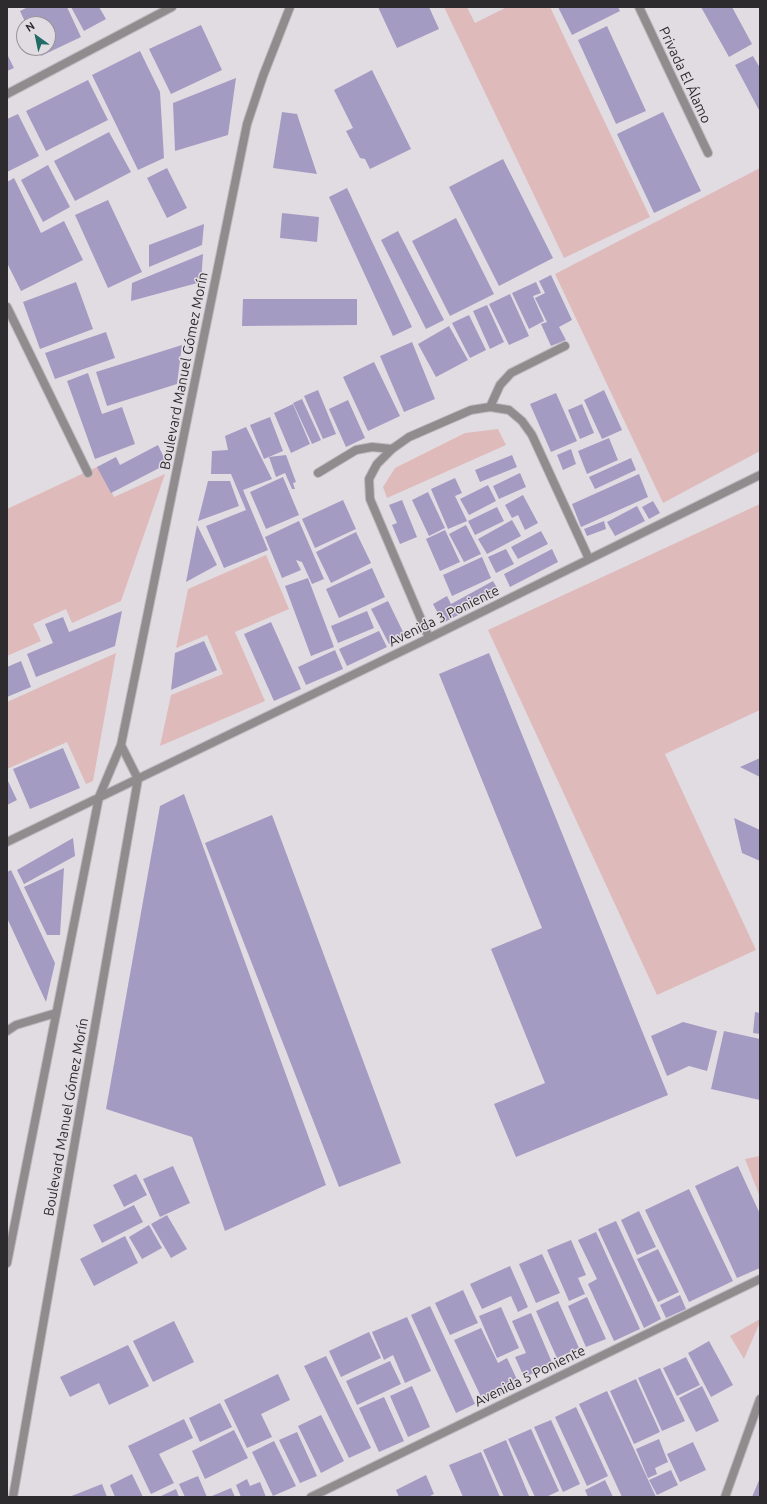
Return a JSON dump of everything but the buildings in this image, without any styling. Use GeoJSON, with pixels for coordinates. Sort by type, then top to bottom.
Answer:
{"type":"FeatureCollection","features":[{"type":"Feature","properties":{"kind":"street"},"geometry":{"type":"LineString","coordinates":[[7,94],[172,7]]}},
{"type":"Feature","properties":{"kind":"street","name":"Boulevard Manuel Gómez Morín"},"geometry":{"type":"LineString","coordinates":[[7,1264],[99,797],[121,745],[247,124],[263,76],[290,7]]}},
{"type":"Feature","properties":{"kind":"street","name":"Privada El Álamo"},"geometry":{"type":"LineString","coordinates":[[639,7],[708,153]]}},
{"type":"Feature","properties":{"kind":"street"},"geometry":{"type":"LineString","coordinates":[[7,307],[88,473]]}},
{"type":"Feature","properties":{"kind":"street"},"geometry":{"type":"LineString","coordinates":[[490,407],[500,385],[511,373],[565,346]]}},
{"type":"Feature","properties":{"kind":"street"},"geometry":{"type":"LineString","coordinates":[[429,638],[370,499],[369,479],[377,464],[392,449],[409,437],[472,410],[490,407],[509,410],[522,421],[532,435],[589,559]]}},
{"type":"Feature","properties":{"kind":"street"},"geometry":{"type":"LineString","coordinates":[[318,473],[356,450],[372,446],[392,449]]}},
{"type":"Feature","properties":{"kind":"street","name":"Avenida 3 Poniente"},"geometry":{"type":"LineString","coordinates":[[99,797],[429,638],[760,475]]}},
{"type":"Feature","properties":{"kind":"street"},"geometry":{"type":"LineString","coordinates":[[121,745],[138,779]]}},
{"type":"Feature","properties":{"kind":"street","name":"Boulevard Manuel Gómez Morín"},"geometry":{"type":"LineString","coordinates":[[13,1497],[138,779]]}},
{"type":"Feature","properties":{"kind":"street"},"geometry":{"type":"LineString","coordinates":[[7,842],[99,797]]}},
{"type":"Feature","properties":{"kind":"street"},"geometry":{"type":"LineString","coordinates":[[7,1031],[16,1025],[56,1013]]}},
{"type":"Feature","properties":{"kind":"street","name":"Avenida 5 Poniente"},"geometry":{"type":"LineString","coordinates":[[311,1497],[760,1279]]}},
{"type":"Feature","properties":{"kind":"street"},"geometry":{"type":"LineString","coordinates":[[725,1497],[759,1405]]}},
{"type":"Feature","properties":{"kind":"shaded area"},"geometry":{"type":"Polygon","coordinates":[[[444,7],[467,7],[475,23],[507,7],[550,7],[650,217],[564,258],[444,7]]]}},
{"type":"Feature","properties":{"kind":"shaded area"},"geometry":{"type":"Polygon","coordinates":[[[760,168],[760,451],[663,503],[555,274],[760,168]]]}},
{"type":"Feature","properties":{"kind":"shaded area"},"geometry":{"type":"Polygon","coordinates":[[[498,429],[506,445],[387,498],[383,487],[395,468],[465,433],[498,429]]]}},
{"type":"Feature","properties":{"kind":"shaded area"},"geometry":{"type":"Polygon","coordinates":[[[99,466],[114,497],[165,474],[121,601],[72,623],[66,609],[33,624],[41,641],[7,656],[7,509],[99,466]]]}},
{"type":"Feature","properties":{"kind":"shaded area"},"geometry":{"type":"Polygon","coordinates":[[[760,504],[760,710],[665,754],[756,950],[657,995],[488,630],[760,504]]]}},
{"type":"Feature","properties":{"kind":"shaded area"},"geometry":{"type":"Polygon","coordinates":[[[266,555],[289,609],[235,632],[265,701],[160,746],[171,695],[223,674],[207,635],[176,648],[188,589],[266,555]]]}},
{"type":"Feature","properties":{"kind":"shaded area"},"geometry":{"type":"Polygon","coordinates":[[[116,653],[93,781],[86,784],[67,742],[7,769],[7,702],[116,653]]]}},
{"type":"Feature","properties":{"kind":"shaded area"},"geometry":{"type":"Polygon","coordinates":[[[760,1156],[760,1197],[745,1159],[760,1156]]]}},
{"type":"Feature","properties":{"kind":"shaded area"},"geometry":{"type":"Polygon","coordinates":[[[760,1319],[760,1322],[744,1359],[730,1336],[760,1319]]]}}]}
